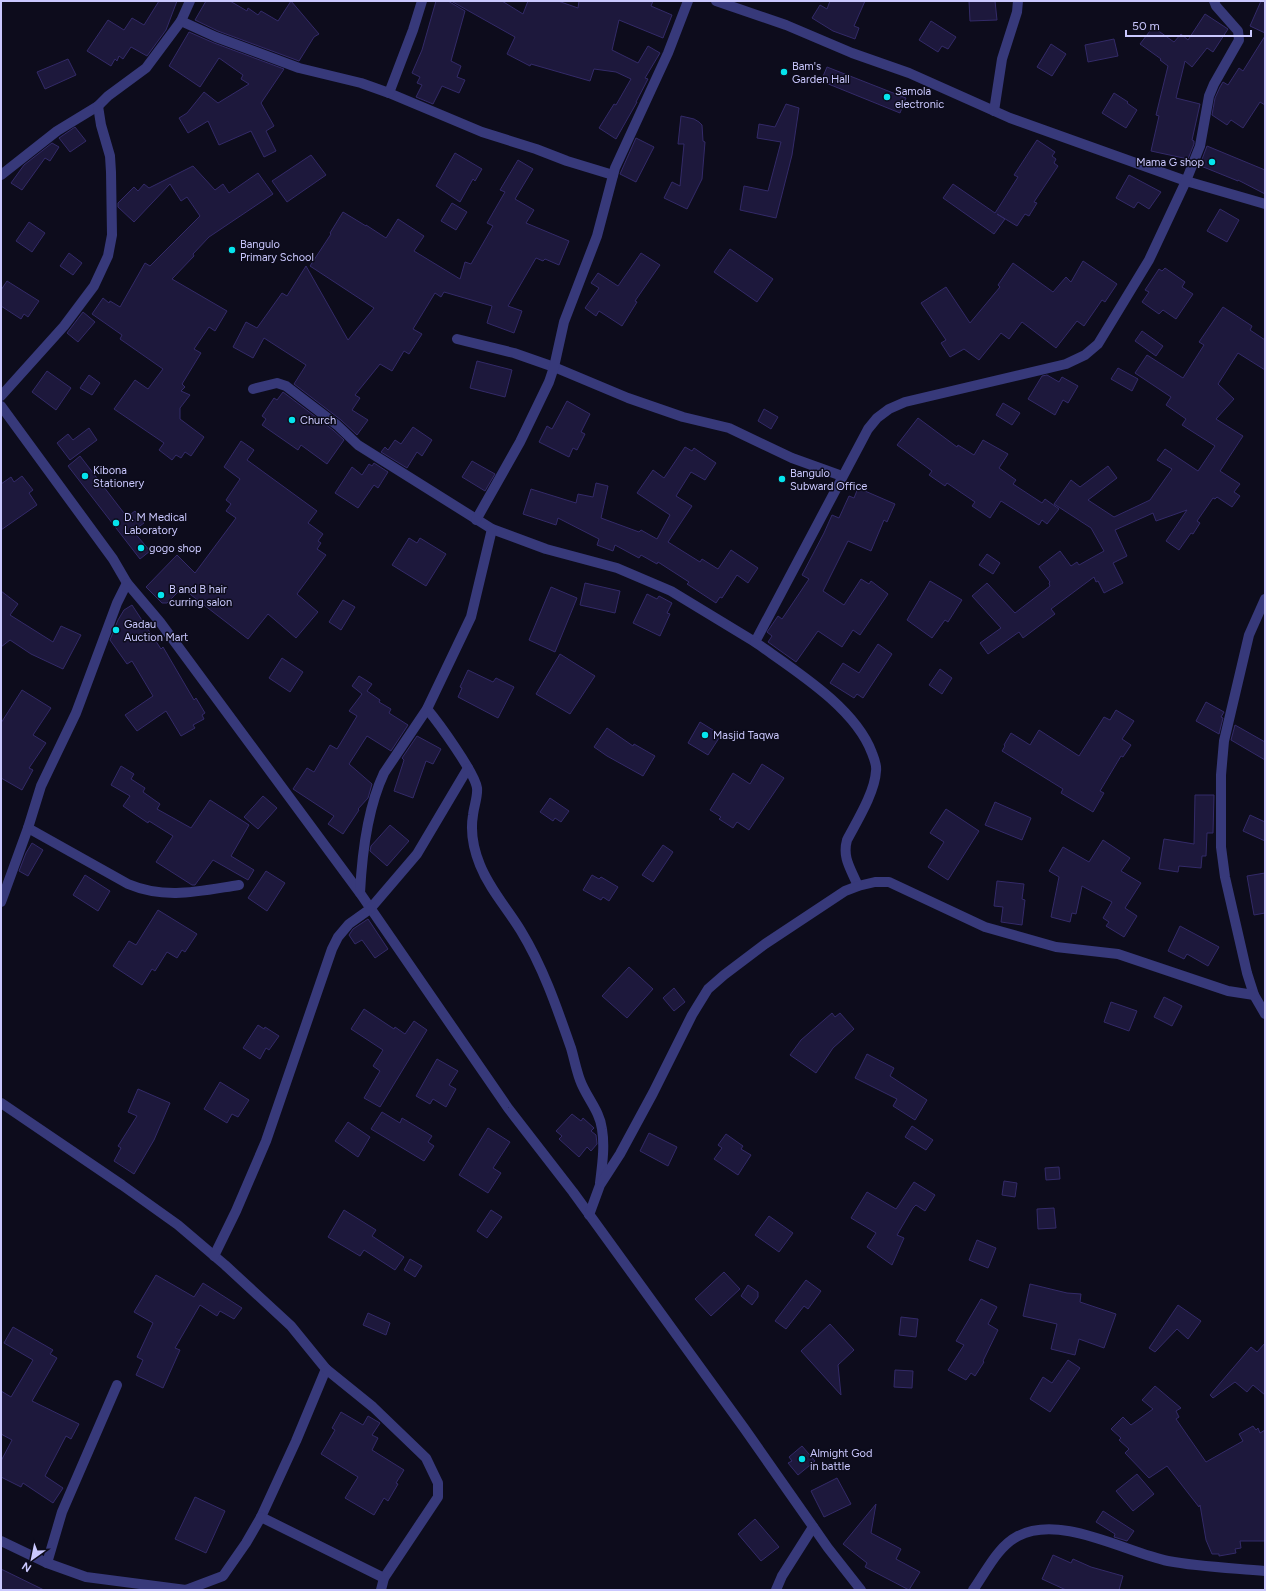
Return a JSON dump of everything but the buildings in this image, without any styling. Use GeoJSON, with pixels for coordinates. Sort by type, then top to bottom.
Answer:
{"type":"FeatureCollection","features":[{"type":"Feature","properties":{"kind":"street"},"geometry":{"type":"LineString","coordinates":[[1,175],[57,131],[98,106],[108,96],[146,68],[180,21],[190,1]]}},
{"type":"Feature","properties":{"kind":"street"},"geometry":{"type":"LineString","coordinates":[[389,93],[413,30],[422,1]]}},
{"type":"Feature","properties":{"kind":"street"},"geometry":{"type":"LineString","coordinates":[[476,520],[520,442],[549,382],[554,367],[564,322],[597,236],[620,154],[668,53],[688,1]]}},
{"type":"Feature","properties":{"kind":"street"},"geometry":{"type":"LineString","coordinates":[[716,1],[786,25],[852,53],[909,73],[1010,118],[1186,181],[1265,204]]}},
{"type":"Feature","properties":{"kind":"street"},"geometry":{"type":"LineString","coordinates":[[994,111],[1002,59],[1017,12],[1018,1]]}},
{"type":"Feature","properties":{"kind":"street"},"geometry":{"type":"LineString","coordinates":[[755,642],[842,476],[868,429],[877,418],[889,409],[905,402],[1066,364],[1085,355],[1098,344],[1148,260],[1186,181],[1200,146],[1209,96],[1240,36],[1238,31],[1216,6],[1214,1]]}},
{"type":"Feature","properties":{"kind":"street"},"geometry":{"type":"LineString","coordinates":[[180,21],[216,37],[299,68],[361,83],[389,93],[482,132],[536,149],[567,162],[613,175]]}},
{"type":"Feature","properties":{"kind":"street"},"geometry":{"type":"LineString","coordinates":[[1,396],[64,326],[94,286],[108,256],[112,235],[110,156],[101,125],[98,106]]}},
{"type":"Feature","properties":{"kind":"street"},"geometry":{"type":"LineString","coordinates":[[457,339],[514,353],[554,367],[628,398],[683,417],[729,428],[792,458],[842,476]]}},
{"type":"Feature","properties":{"kind":"street"},"geometry":{"type":"LineString","coordinates":[[253,389],[277,383],[286,386],[337,425],[358,445],[476,520],[492,529],[546,549],[617,568],[670,591],[755,642],[805,678],[843,710],[856,724],[868,742],[877,769],[874,785],[845,847],[845,856],[858,886]]}},
{"type":"Feature","properties":{"kind":"street"},"geometry":{"type":"LineString","coordinates":[[1,406],[113,559],[127,583],[160,622],[360,893],[508,1108],[589,1215],[813,1527],[861,1590]]}},
{"type":"Feature","properties":{"kind":"street"},"geometry":{"type":"LineString","coordinates":[[360,893],[362,859],[371,812],[380,780],[427,709],[471,617],[492,529]]}},
{"type":"Feature","properties":{"kind":"street"},"geometry":{"type":"LineString","coordinates":[[1,902],[28,828],[41,786],[76,713],[127,583]]}},
{"type":"Feature","properties":{"kind":"street"},"geometry":{"type":"LineString","coordinates":[[1265,599],[1249,635],[1224,741],[1221,775],[1221,847],[1225,877],[1245,966],[1254,996],[1265,1014]]}},
{"type":"Feature","properties":{"kind":"street"},"geometry":{"type":"LineString","coordinates":[[427,709],[438,722],[473,776],[477,787],[471,826],[474,851],[486,880],[495,896],[521,931],[536,959],[550,990],[571,1049],[580,1081],[599,1116],[604,1144],[600,1185]]}},
{"type":"Feature","properties":{"kind":"street"},"geometry":{"type":"LineString","coordinates":[[214,1256],[236,1211],[266,1141],[332,949],[338,937],[349,924],[370,909],[417,854],[468,768]]}},
{"type":"Feature","properties":{"kind":"street"},"geometry":{"type":"LineString","coordinates":[[28,828],[128,884],[146,890],[178,894],[239,885]]}},
{"type":"Feature","properties":{"kind":"street"},"geometry":{"type":"LineString","coordinates":[[589,1215],[600,1185],[623,1148],[653,1093],[692,1015],[708,989],[724,974],[788,928],[845,891],[858,886],[875,882],[889,882],[985,927],[1056,947],[1118,954],[1228,991],[1254,996]]}},
{"type":"Feature","properties":{"kind":"street"},"geometry":{"type":"LineString","coordinates":[[1,1103],[122,1185],[178,1226],[214,1256],[291,1326],[326,1369],[373,1406],[418,1448],[426,1458],[438,1483],[438,1497],[384,1578],[381,1590]]}},
{"type":"Feature","properties":{"kind":"street"},"geometry":{"type":"LineString","coordinates":[[1,1541],[47,1563],[86,1577],[186,1590],[223,1576],[246,1543],[260,1517],[299,1434],[326,1369]]}},
{"type":"Feature","properties":{"kind":"street"},"geometry":{"type":"LineString","coordinates":[[47,1563],[62,1512],[117,1385]]}},
{"type":"Feature","properties":{"kind":"street"},"geometry":{"type":"LineString","coordinates":[[260,1517],[384,1578]]}},
{"type":"Feature","properties":{"kind":"street"},"geometry":{"type":"LineString","coordinates":[[776,1590],[782,1576],[813,1527]]}},
{"type":"Feature","properties":{"kind":"street"},"geometry":{"type":"LineString","coordinates":[[973,1590],[1006,1544],[1017,1536],[1033,1531],[1060,1531],[1079,1534],[1104,1540],[1146,1555],[1167,1560],[1197,1565],[1265,1571]]}},
{"type":"Feature","properties":{"kind":"place","name":"Bam's Garden Hall"},"geometry":{"type":"Point","coordinates":[784,72]}},
{"type":"Feature","properties":{"kind":"place","name":"Samola electronic"},"geometry":{"type":"Point","coordinates":[887,97]}},
{"type":"Feature","properties":{"kind":"place","name":"Mama G shop"},"geometry":{"type":"Point","coordinates":[1212,162]}},
{"type":"Feature","properties":{"kind":"place","name":"Bangulo Primary School"},"geometry":{"type":"Point","coordinates":[232,250]}},
{"type":"Feature","properties":{"kind":"place","name":"Church"},"geometry":{"type":"Point","coordinates":[292,420]}},
{"type":"Feature","properties":{"kind":"place","name":"Kibona Stationery"},"geometry":{"type":"Point","coordinates":[85,476]}},
{"type":"Feature","properties":{"kind":"place","name":"Bangulo Subward Office"},"geometry":{"type":"Point","coordinates":[782,479]}},
{"type":"Feature","properties":{"kind":"place","name":"D. M Medical Laboratory"},"geometry":{"type":"Point","coordinates":[116,523]}},
{"type":"Feature","properties":{"kind":"place","name":"gogo shop"},"geometry":{"type":"Point","coordinates":[141,548]}},
{"type":"Feature","properties":{"kind":"place","name":"B and B hair curring salon"},"geometry":{"type":"Point","coordinates":[161,595]}},
{"type":"Feature","properties":{"kind":"place","name":"Gadau Auction Mart"},"geometry":{"type":"Point","coordinates":[116,630]}},
{"type":"Feature","properties":{"kind":"place","name":"Masjid Taqwa"},"geometry":{"type":"Point","coordinates":[705,735]}},
{"type":"Feature","properties":{"kind":"place","name":"Almight God in battle"},"geometry":{"type":"Point","coordinates":[802,1459]}}]}
